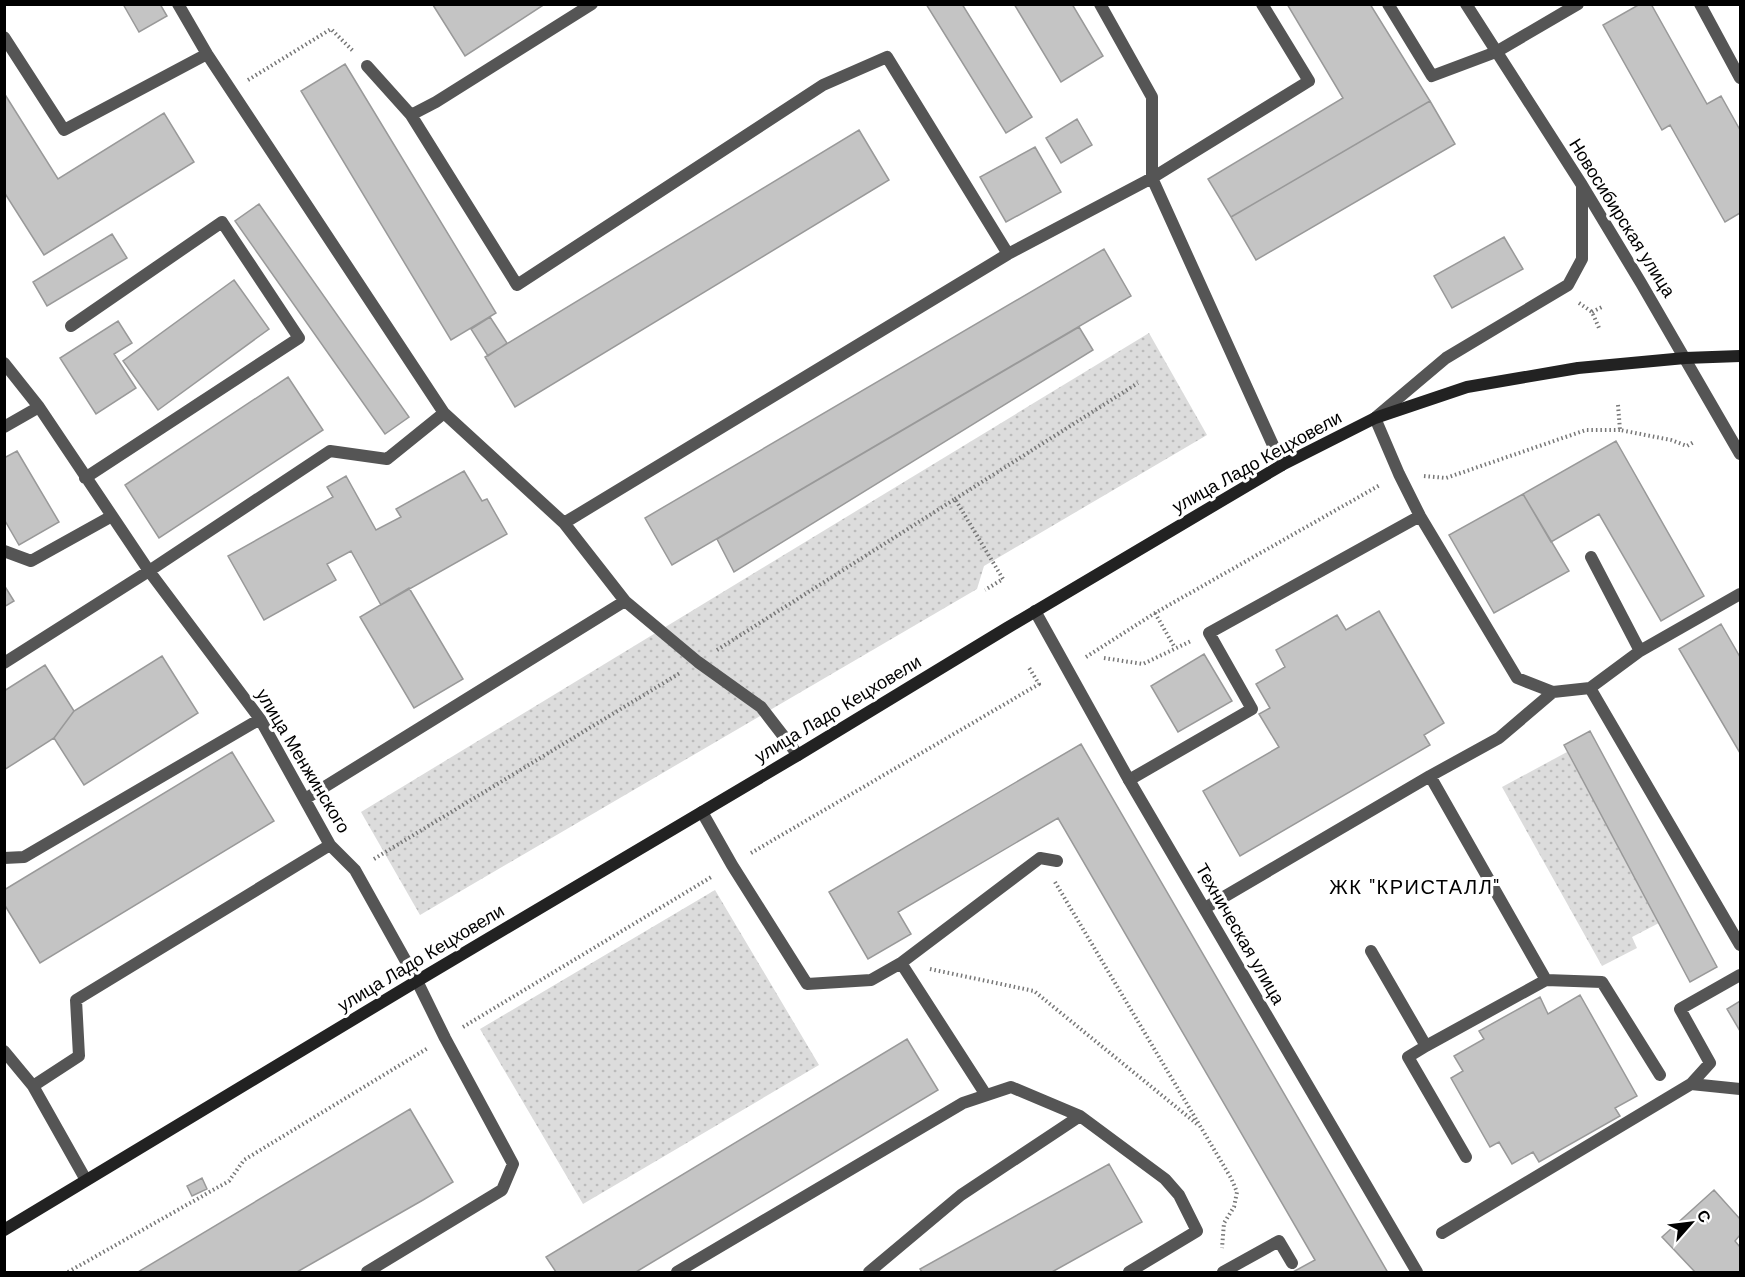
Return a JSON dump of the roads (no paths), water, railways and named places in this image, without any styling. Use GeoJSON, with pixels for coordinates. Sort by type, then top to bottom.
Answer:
{"type":"FeatureCollection","features":[{"type":"Feature","properties":{"kind":"main road","name":"улица Ладо Кецховели"},"geometry":{"type":"LineString","coordinates":[[4,1230],[1035,611],[1282,465],[1375,418],[1467,387],[1578,368],[1685,358],[1740,356]]}},
{"type":"Feature","properties":{"kind":"street"},"geometry":{"type":"LineString","coordinates":[[178,4],[207,54],[444,412],[564,523],[625,601],[698,662],[761,707],[798,755]]}},
{"type":"Feature","properties":{"kind":"street"},"geometry":{"type":"LineString","coordinates":[[411,115],[436,102],[592,4]]}},
{"type":"Feature","properties":{"kind":"street"},"geometry":{"type":"LineString","coordinates":[[1100,4],[1152,97],[1152,178],[1282,465]]}},
{"type":"Feature","properties":{"kind":"street"},"geometry":{"type":"LineString","coordinates":[[564,523],[1008,254],[1152,178],[1309,81],[1262,4]]}},
{"type":"Feature","properties":{"kind":"street"},"geometry":{"type":"LineString","coordinates":[[1388,4],[1432,76],[1496,52],[1578,4]]}},
{"type":"Feature","properties":{"kind":"street","name":"Новосибирская улица"},"geometry":{"type":"LineString","coordinates":[[1466,4],[1582,185],[1740,454]]}},
{"type":"Feature","properties":{"kind":"street"},"geometry":{"type":"LineString","coordinates":[[1700,4],[1740,78]]}},
{"type":"Feature","properties":{"kind":"street"},"geometry":{"type":"LineString","coordinates":[[4,37],[64,130],[207,54]]}},
{"type":"Feature","properties":{"kind":"street"},"geometry":{"type":"LineString","coordinates":[[367,66],[411,115],[517,285],[823,85],[887,57],[1008,254]]}},
{"type":"Feature","properties":{"kind":"street"},"geometry":{"type":"LineString","coordinates":[[1582,185],[1582,260],[1568,285],[1446,358],[1375,418],[1420,516],[1517,678],[1553,692],[1590,688],[1640,651],[1740,595]]}},
{"type":"Feature","properties":{"kind":"street"},"geometry":{"type":"LineString","coordinates":[[71,326],[222,222],[299,338],[85,478]]}},
{"type":"Feature","properties":{"kind":"street","name":"улица Менжинского"},"geometry":{"type":"LineString","coordinates":[[4,363],[39,407],[149,571],[260,719],[330,845],[355,870],[417,981],[513,1164],[502,1190],[367,1272]]}},
{"type":"Feature","properties":{"kind":"street"},"geometry":{"type":"LineString","coordinates":[[4,427],[39,407]]}},
{"type":"Feature","properties":{"kind":"street"},"geometry":{"type":"LineString","coordinates":[[4,663],[149,571],[330,451],[387,459],[444,412]]}},
{"type":"Feature","properties":{"kind":"street"},"geometry":{"type":"LineString","coordinates":[[4,551],[31,561],[112,516]]}},
{"type":"Feature","properties":{"kind":"street"},"geometry":{"type":"LineString","coordinates":[[1130,780],[1252,709],[1209,633],[1420,516]]}},
{"type":"Feature","properties":{"kind":"street"},"geometry":{"type":"LineString","coordinates":[[1591,557],[1640,651]]}},
{"type":"Feature","properties":{"kind":"street"},"geometry":{"type":"LineString","coordinates":[[304,799],[625,601]]}},
{"type":"Feature","properties":{"kind":"street","name":"Техническая улица"},"geometry":{"type":"LineString","coordinates":[[1035,611],[1130,780],[1417,1272]]}},
{"type":"Feature","properties":{"kind":"street"},"geometry":{"type":"LineString","coordinates":[[1590,688],[1740,945]]}},
{"type":"Feature","properties":{"kind":"street"},"geometry":{"type":"LineString","coordinates":[[1204,908],[1499,738],[1553,692]]}},
{"type":"Feature","properties":{"kind":"street"},"geometry":{"type":"LineString","coordinates":[[4,858],[24,857],[260,719]]}},
{"type":"Feature","properties":{"kind":"street"},"geometry":{"type":"LineString","coordinates":[[1430,776],[1546,980]]}},
{"type":"Feature","properties":{"kind":"street"},"geometry":{"type":"LineString","coordinates":[[702,812],[732,865],[807,984],[871,980],[901,963],[1040,858],[1057,861]]}},
{"type":"Feature","properties":{"kind":"street"},"geometry":{"type":"LineString","coordinates":[[33,1086],[79,1056],[76,1000],[330,845]]}},
{"type":"Feature","properties":{"kind":"street"},"geometry":{"type":"LineString","coordinates":[[1371,951],[1426,1046]]}},
{"type":"Feature","properties":{"kind":"street"},"geometry":{"type":"LineString","coordinates":[[901,963],[986,1095]]}},
{"type":"Feature","properties":{"kind":"street"},"geometry":{"type":"LineString","coordinates":[[1442,1233],[1691,1084],[1710,1063],[1680,1009],[1740,975]]}},
{"type":"Feature","properties":{"kind":"street"},"geometry":{"type":"LineString","coordinates":[[1466,1157],[1408,1057],[1546,980],[1602,982],[1660,1075]]}},
{"type":"Feature","properties":{"kind":"street"},"geometry":{"type":"LineString","coordinates":[[4,1051],[33,1086],[87,1180]]}},
{"type":"Feature","properties":{"kind":"street"},"geometry":{"type":"LineString","coordinates":[[1691,1084],[1740,1089]]}},
{"type":"Feature","properties":{"kind":"street"},"geometry":{"type":"LineString","coordinates":[[677,1272],[963,1103],[1011,1087],[1080,1116],[1165,1179],[1179,1195],[1197,1231],[1129,1272]]}},
{"type":"Feature","properties":{"kind":"street"},"geometry":{"type":"LineString","coordinates":[[869,1272],[961,1195],[1080,1116]]}},
{"type":"Feature","properties":{"kind":"street"},"geometry":{"type":"LineString","coordinates":[[1223,1272],[1279,1241],[1292,1263]]}},
{"type":"Feature","properties":{"kind":"district","name":"ЖК \"КРИСТАЛЛ\""},"geometry":{"type":"Point","coordinates":[1415,887]}}]}
